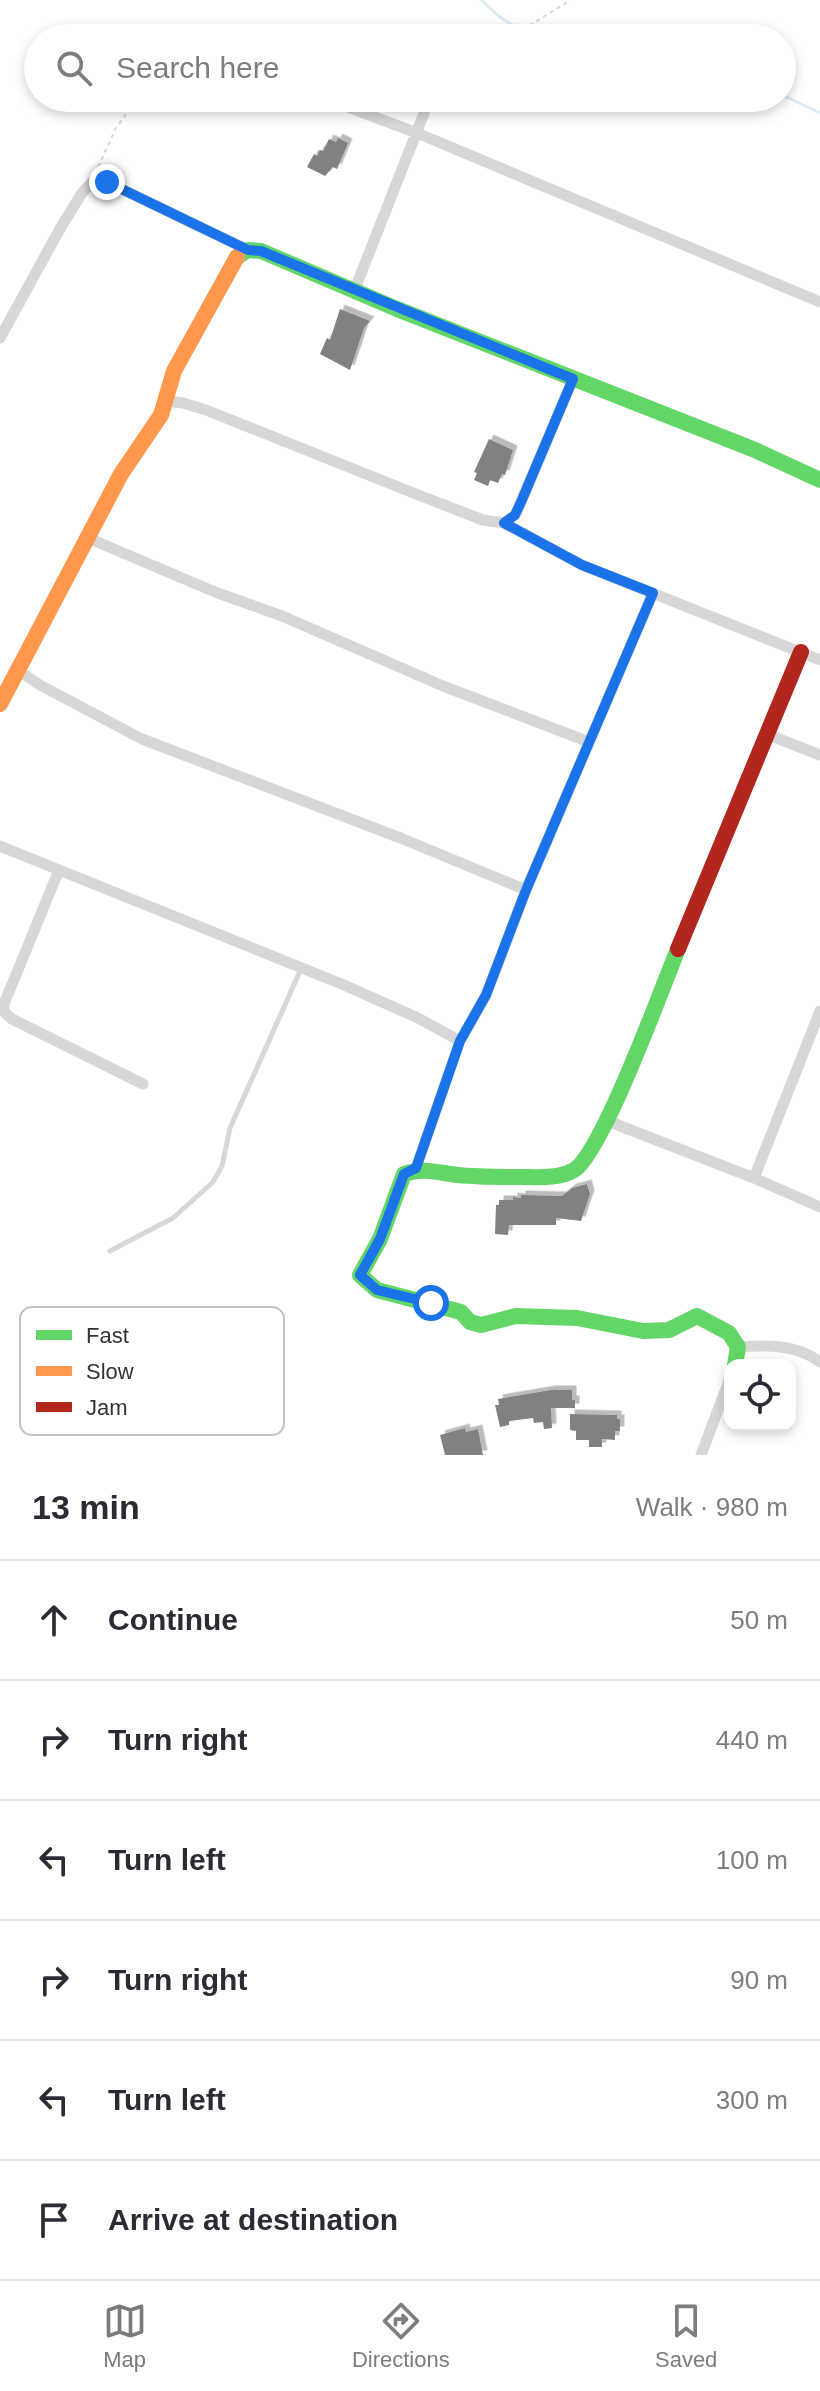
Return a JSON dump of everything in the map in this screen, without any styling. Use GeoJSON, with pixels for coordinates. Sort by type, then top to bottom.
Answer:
{"type":"FeatureCollection","features":[{"type":"Feature","properties":{"kind":"street"},"geometry":{"type":"LineString","coordinates":[[361,112],[820,302]]}},
{"type":"Feature","properties":{"kind":"street"},"geometry":{"type":"LineString","coordinates":[[355,289],[425,112]]}},
{"type":"Feature","properties":{"kind":"street"},"geometry":{"type":"LineString","coordinates":[[0,338],[75,204],[94,180],[107,182],[248,250],[261,251],[755,450],[820,480]]}},
{"type":"Feature","properties":{"kind":"street"},"geometry":{"type":"LineString","coordinates":[[0,704],[121,474],[161,415],[174,371],[226,275],[238,256],[248,250]]}},
{"type":"Feature","properties":{"kind":"street"},"geometry":{"type":"LineString","coordinates":[[504,523],[515,515],[573,379]]}},
{"type":"Feature","properties":{"kind":"street"},"geometry":{"type":"LineString","coordinates":[[165,401],[206,410],[406,491],[483,520],[504,523],[582,565],[820,660]]}},
{"type":"Feature","properties":{"kind":"street"},"geometry":{"type":"LineString","coordinates":[[88,538],[215,592],[282,616],[443,686],[589,742]]}},
{"type":"Feature","properties":{"kind":"street"},"geometry":{"type":"LineString","coordinates":[[416,1168],[460,1041],[486,995],[526,890],[653,593]]}},
{"type":"Feature","properties":{"kind":"street"},"geometry":{"type":"LineString","coordinates":[[736,1359],[738,1347],[729,1333],[697,1316],[669,1330],[643,1331],[577,1318],[516,1316],[481,1325],[470,1322],[461,1312],[377,1290],[360,1275],[380,1239],[404,1174],[416,1168],[459,1175],[553,1176],[574,1170],[596,1142],[801,652]]}},
{"type":"Feature","properties":{"kind":"street"},"geometry":{"type":"LineString","coordinates":[[19,671],[142,739],[526,890]]}},
{"type":"Feature","properties":{"kind":"street"},"geometry":{"type":"LineString","coordinates":[[766,734],[820,755]]}},
{"type":"Feature","properties":{"kind":"street"},"geometry":{"type":"LineString","coordinates":[[0,846],[344,985],[418,1018],[460,1041]]}},
{"type":"Feature","properties":{"kind":"street"},"geometry":{"type":"LineString","coordinates":[[59,870],[4,1004],[4,1012],[12,1019],[143,1084]]}},
{"type":"Feature","properties":{"kind":"street"},"geometry":{"type":"LineString","coordinates":[[754,1178],[820,1011]]}},
{"type":"Feature","properties":{"kind":"street"},"geometry":{"type":"LineString","coordinates":[[605,1120],[820,1207]]}},
{"type":"Feature","properties":{"kind":"street"},"geometry":{"type":"LineString","coordinates":[[738,1347],[771,1345],[800,1352],[820,1362]]}},
{"type":"Feature","properties":{"kind":"street"},"geometry":{"type":"LineString","coordinates":[[701,1455],[724,1394]]}},
{"type":"Feature","properties":{"kind":"lane"},"geometry":{"type":"LineString","coordinates":[[110,1251],[173,1218],[213,1182],[222,1166],[230,1128],[301,969]]}},
{"type":"Feature","properties":{"kind":"path"},"geometry":{"type":"LineString","coordinates":[[530,24],[562,2],[571,0]]}},
{"type":"Feature","properties":{"kind":"path"},"geometry":{"type":"LineString","coordinates":[[94,180],[116,128],[128,112]]}},
{"type":"Feature","properties":{"kind":"building"},"geometry":{"type":"Polygon","coordinates":[[[338,138],[348,143],[337,169],[333,167],[325,176],[307,167],[314,154],[317,156],[320,150],[323,151],[329,139],[336,142],[338,138]]]}},
{"type":"Feature","properties":{"kind":"building"},"geometry":{"type":"Polygon","coordinates":[[[340,309],[370,321],[364,328],[350,370],[320,354],[327,338],[330,340],[340,309]]]}},
{"type":"Feature","properties":{"kind":"building"},"geometry":{"type":"Polygon","coordinates":[[[489,439],[513,450],[505,475],[502,474],[498,483],[490,480],[488,486],[474,480],[477,473],[474,472],[489,439]]]}},
{"type":"Feature","properties":{"kind":"building"},"geometry":{"type":"Polygon","coordinates":[[[587,1184],[590,1194],[581,1221],[556,1218],[556,1225],[509,1225],[508,1235],[495,1234],[499,1200],[513,1200],[513,1197],[521,1198],[521,1195],[562,1196],[572,1188],[587,1184]]]}},
{"type":"Feature","properties":{"kind":"building"},"geometry":{"type":"Polygon","coordinates":[[[551,1390],[572,1390],[572,1400],[575,1400],[575,1408],[551,1408],[552,1428],[544,1429],[543,1422],[534,1423],[533,1418],[509,1421],[509,1425],[500,1427],[495,1405],[499,1405],[498,1399],[551,1390]]]}},
{"type":"Feature","properties":{"kind":"building"},"geometry":{"type":"Polygon","coordinates":[[[570,1414],[617,1415],[620,1431],[615,1431],[615,1440],[602,1439],[602,1447],[589,1447],[589,1440],[576,1440],[576,1431],[570,1430],[570,1414]]]}},
{"type":"Feature","properties":{"kind":"building"},"geometry":{"type":"Polygon","coordinates":[[[465,1428],[466,1432],[478,1429],[483,1455],[445,1455],[440,1435],[465,1428]]]}},
{"type":"Feature","properties":{"kind":"waterway"},"geometry":{"type":"LineString","coordinates":[[481,0],[511,24]]}},
{"type":"Feature","properties":{"kind":"waterway"},"geometry":{"type":"LineString","coordinates":[[796,102],[820,113]]}},
{"type":"Feature","properties":{"kind":"traffic: fast"},"geometry":{"type":"LineString","coordinates":[[237,257],[248,250],[261,251],[397,309],[755,450],[820,480]]}},
{"type":"Feature","properties":{"kind":"traffic: fast"},"geometry":{"type":"LineString","coordinates":[[678,949],[615,1103],[586,1157],[574,1170],[562,1175],[540,1177],[473,1176],[424,1171],[404,1174],[380,1239],[360,1275],[377,1290],[461,1312],[470,1322],[481,1325],[516,1316],[577,1318],[643,1331],[669,1330],[697,1316],[729,1333],[738,1347],[736,1359]]}},
{"type":"Feature","properties":{"kind":"traffic: slow"},"geometry":{"type":"LineString","coordinates":[[0,704],[121,474],[161,415],[174,371],[237,257]]}},
{"type":"Feature","properties":{"kind":"traffic: jam"},"geometry":{"type":"LineString","coordinates":[[678,949],[801,652]]}},
{"type":"Feature","properties":{"kind":"route"},"geometry":{"type":"LineString","coordinates":[[107,182],[248,250],[261,251],[573,379],[515,515],[504,523],[582,565],[653,593],[526,890],[486,995],[460,1041],[416,1168],[404,1174],[380,1239],[360,1275],[377,1290],[431,1303]]}}]}
